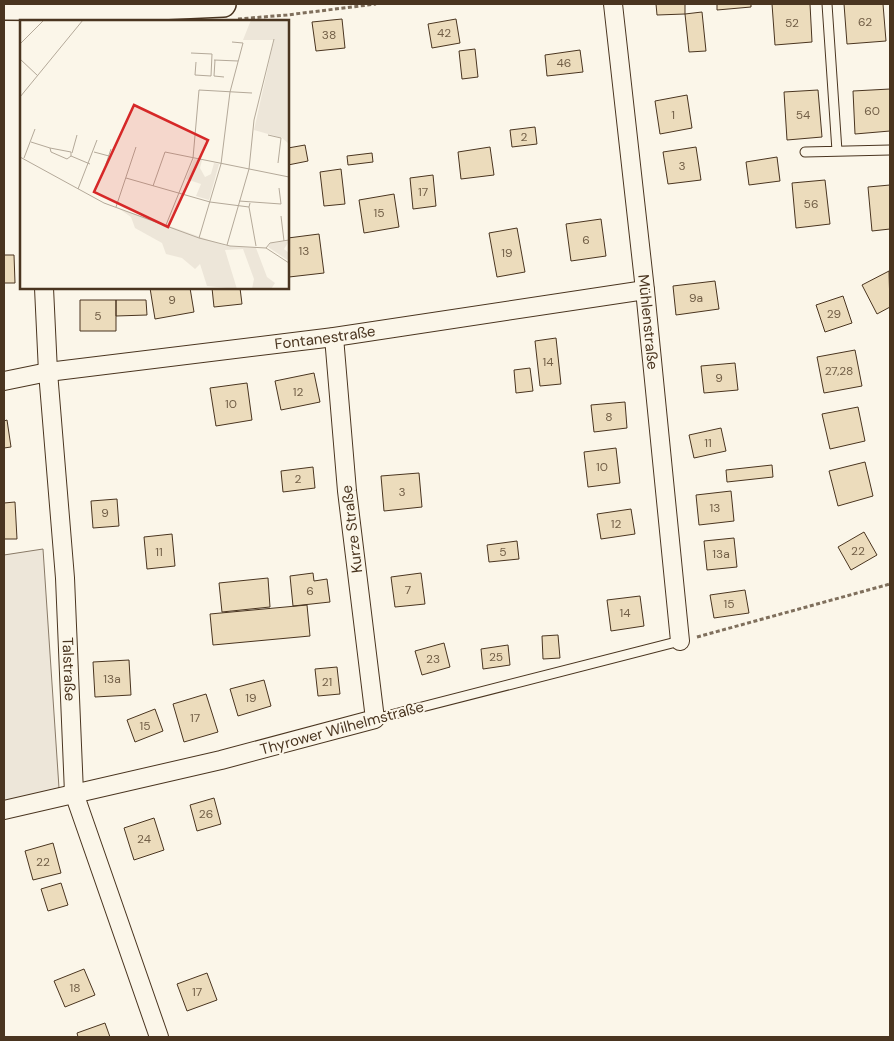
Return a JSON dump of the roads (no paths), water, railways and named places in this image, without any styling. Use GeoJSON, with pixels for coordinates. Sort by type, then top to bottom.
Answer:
{"type":"FeatureCollection","features":[{"type":"Feature","properties":{"kind":"main road"},"geometry":{"type":"LineString","coordinates":[[4,8],[32,14],[135,8],[228,12]]}},
{"type":"Feature","properties":{"kind":"street","name":"Mühlenstraße"},"geometry":{"type":"LineString","coordinates":[[613,4],[645,290],[680,641]]}},
{"type":"Feature","properties":{"kind":"street","name":"Talstraße"},"geometry":{"type":"LineString","coordinates":[[44,289],[48,372],[65,578],[74,793],[159,1037]]}},
{"type":"Feature","properties":{"kind":"street","name":"Fontanestraße"},"geometry":{"type":"LineString","coordinates":[[4,381],[48,372],[334,338],[645,290]]}},
{"type":"Feature","properties":{"kind":"street","name":"Kurze Straße"},"geometry":{"type":"LineString","coordinates":[[334,338],[347,491],[375,720]]}},
{"type":"Feature","properties":{"kind":"street","name":"Thyrower Wilhelmstraße"},"geometry":{"type":"LineString","coordinates":[[4,810],[221,760],[375,720]]}},
{"type":"Feature","properties":{"kind":"lane"},"geometry":{"type":"LineString","coordinates":[[827,4],[837,151]]}},
{"type":"Feature","properties":{"kind":"lane"},"geometry":{"type":"LineString","coordinates":[[806,152],[890,150]]}},
{"type":"Feature","properties":{"kind":"lane","name":"Thyrower Wilhelmstraße"},"geometry":{"type":"LineString","coordinates":[[375,720],[680,641]]}}]}
